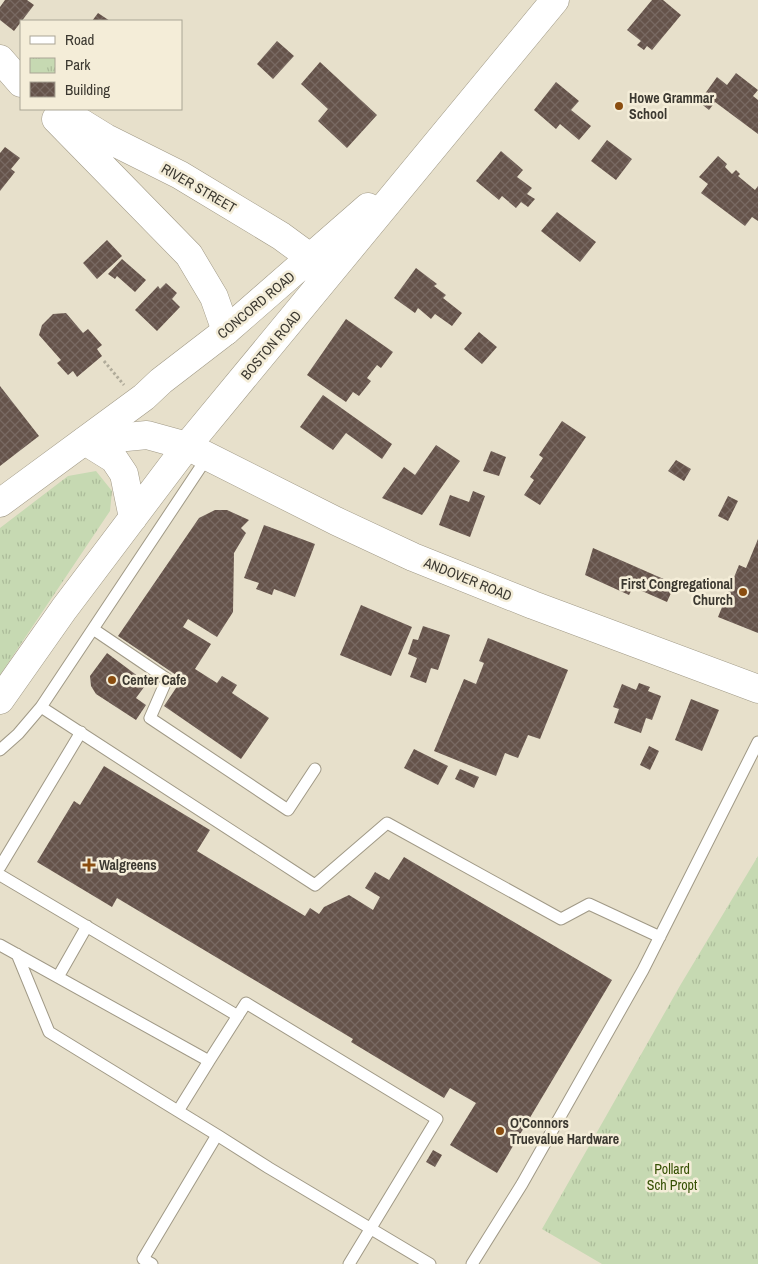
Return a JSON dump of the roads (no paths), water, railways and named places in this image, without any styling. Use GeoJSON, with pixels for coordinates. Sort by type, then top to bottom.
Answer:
{"type":"FeatureCollection","features":[{"type":"Feature","properties":{"kind":"main road","name":"BOSTON ROAD"},"geometry":{"type":"LineString","coordinates":[[0,700],[64,609],[133,518],[198,451],[322,283],[555,0]]}},
{"type":"Feature","properties":{"kind":"main road"},"geometry":{"type":"LineString","coordinates":[[0,59],[20,82]]}},
{"type":"Feature","properties":{"kind":"main road"},"geometry":{"type":"LineString","coordinates":[[47,110],[189,255],[214,297],[226,331]]}},
{"type":"Feature","properties":{"kind":"main road","name":"RIVER STREET"},"geometry":{"type":"LineString","coordinates":[[61,110],[106,138],[180,175],[281,236],[312,258]]}},
{"type":"Feature","properties":{"kind":"main road","name":"CONCORD ROAD"},"geometry":{"type":"LineString","coordinates":[[0,503],[144,397],[161,381],[226,331],[312,258],[352,220],[422,162]]}},
{"type":"Feature","properties":{"kind":"main road"},"geometry":{"type":"LineString","coordinates":[[312,258],[322,283]]}},
{"type":"Feature","properties":{"kind":"main road","name":"CONCORD ROAD"},"geometry":{"type":"LineString","coordinates":[[85,441],[147,434],[198,451]]}},
{"type":"Feature","properties":{"kind":"main road"},"geometry":{"type":"LineString","coordinates":[[85,441],[114,459],[124,474],[133,518]]}},
{"type":"Feature","properties":{"kind":"main road","name":"ANDOVER ROAD"},"geometry":{"type":"LineString","coordinates":[[198,451],[336,522],[413,557],[533,605],[758,689]]}},
{"type":"Feature","properties":{"kind":"lane"},"geometry":{"type":"LineString","coordinates":[[0,750],[18,734],[41,707],[93,628],[198,451]]}},
{"type":"Feature","properties":{"kind":"lane"},"geometry":{"type":"LineString","coordinates":[[93,628],[167,679],[150,718],[288,810],[316,769]]}},
{"type":"Feature","properties":{"kind":"lane"},"geometry":{"type":"LineString","coordinates":[[41,707],[316,885],[387,823],[561,919],[589,904],[660,936]]}},
{"type":"Feature","properties":{"kind":"lane"},"geometry":{"type":"LineString","coordinates":[[0,867],[81,732]]}},
{"type":"Feature","properties":{"kind":"lane"},"geometry":{"type":"LineString","coordinates":[[472,1264],[522,1184],[643,970],[758,742]]}},
{"type":"Feature","properties":{"kind":"lane"},"geometry":{"type":"LineString","coordinates":[[0,875],[238,1016]]}},
{"type":"Feature","properties":{"kind":"lane"},"geometry":{"type":"LineString","coordinates":[[58,977],[87,926]]}},
{"type":"Feature","properties":{"kind":"lane"},"geometry":{"type":"LineString","coordinates":[[0,945],[209,1061]]}},
{"type":"Feature","properties":{"kind":"lane"},"geometry":{"type":"LineString","coordinates":[[17,954],[49,1032],[430,1264]]}},
{"type":"Feature","properties":{"kind":"lane"},"geometry":{"type":"LineString","coordinates":[[178,1111],[246,1003],[436,1119],[349,1264]]}},
{"type":"Feature","properties":{"kind":"lane"},"geometry":{"type":"LineString","coordinates":[[152,1264],[143,1259],[216,1135]]}},
{"type":"Feature","properties":{"kind":"place","name":"Howe Grammar School"},"geometry":{"type":"Point","coordinates":[619,106]}},
{"type":"Feature","properties":{"kind":"place","name":"First Congregational Church"},"geometry":{"type":"Point","coordinates":[743,592]}},
{"type":"Feature","properties":{"kind":"place","name":"Center Cafe"},"geometry":{"type":"Point","coordinates":[112,680]}},
{"type":"Feature","properties":{"kind":"place","name":"Walgreens"},"geometry":{"type":"Point","coordinates":[89,865]}},
{"type":"Feature","properties":{"kind":"place","name":"O'Connors Truevalue Hardware"},"geometry":{"type":"Point","coordinates":[500,1131]}},
{"type":"Feature","properties":{"kind":"park label","name":"Pollard Sch Propt"},"geometry":{"type":"Point","coordinates":[672,1178]}}]}
